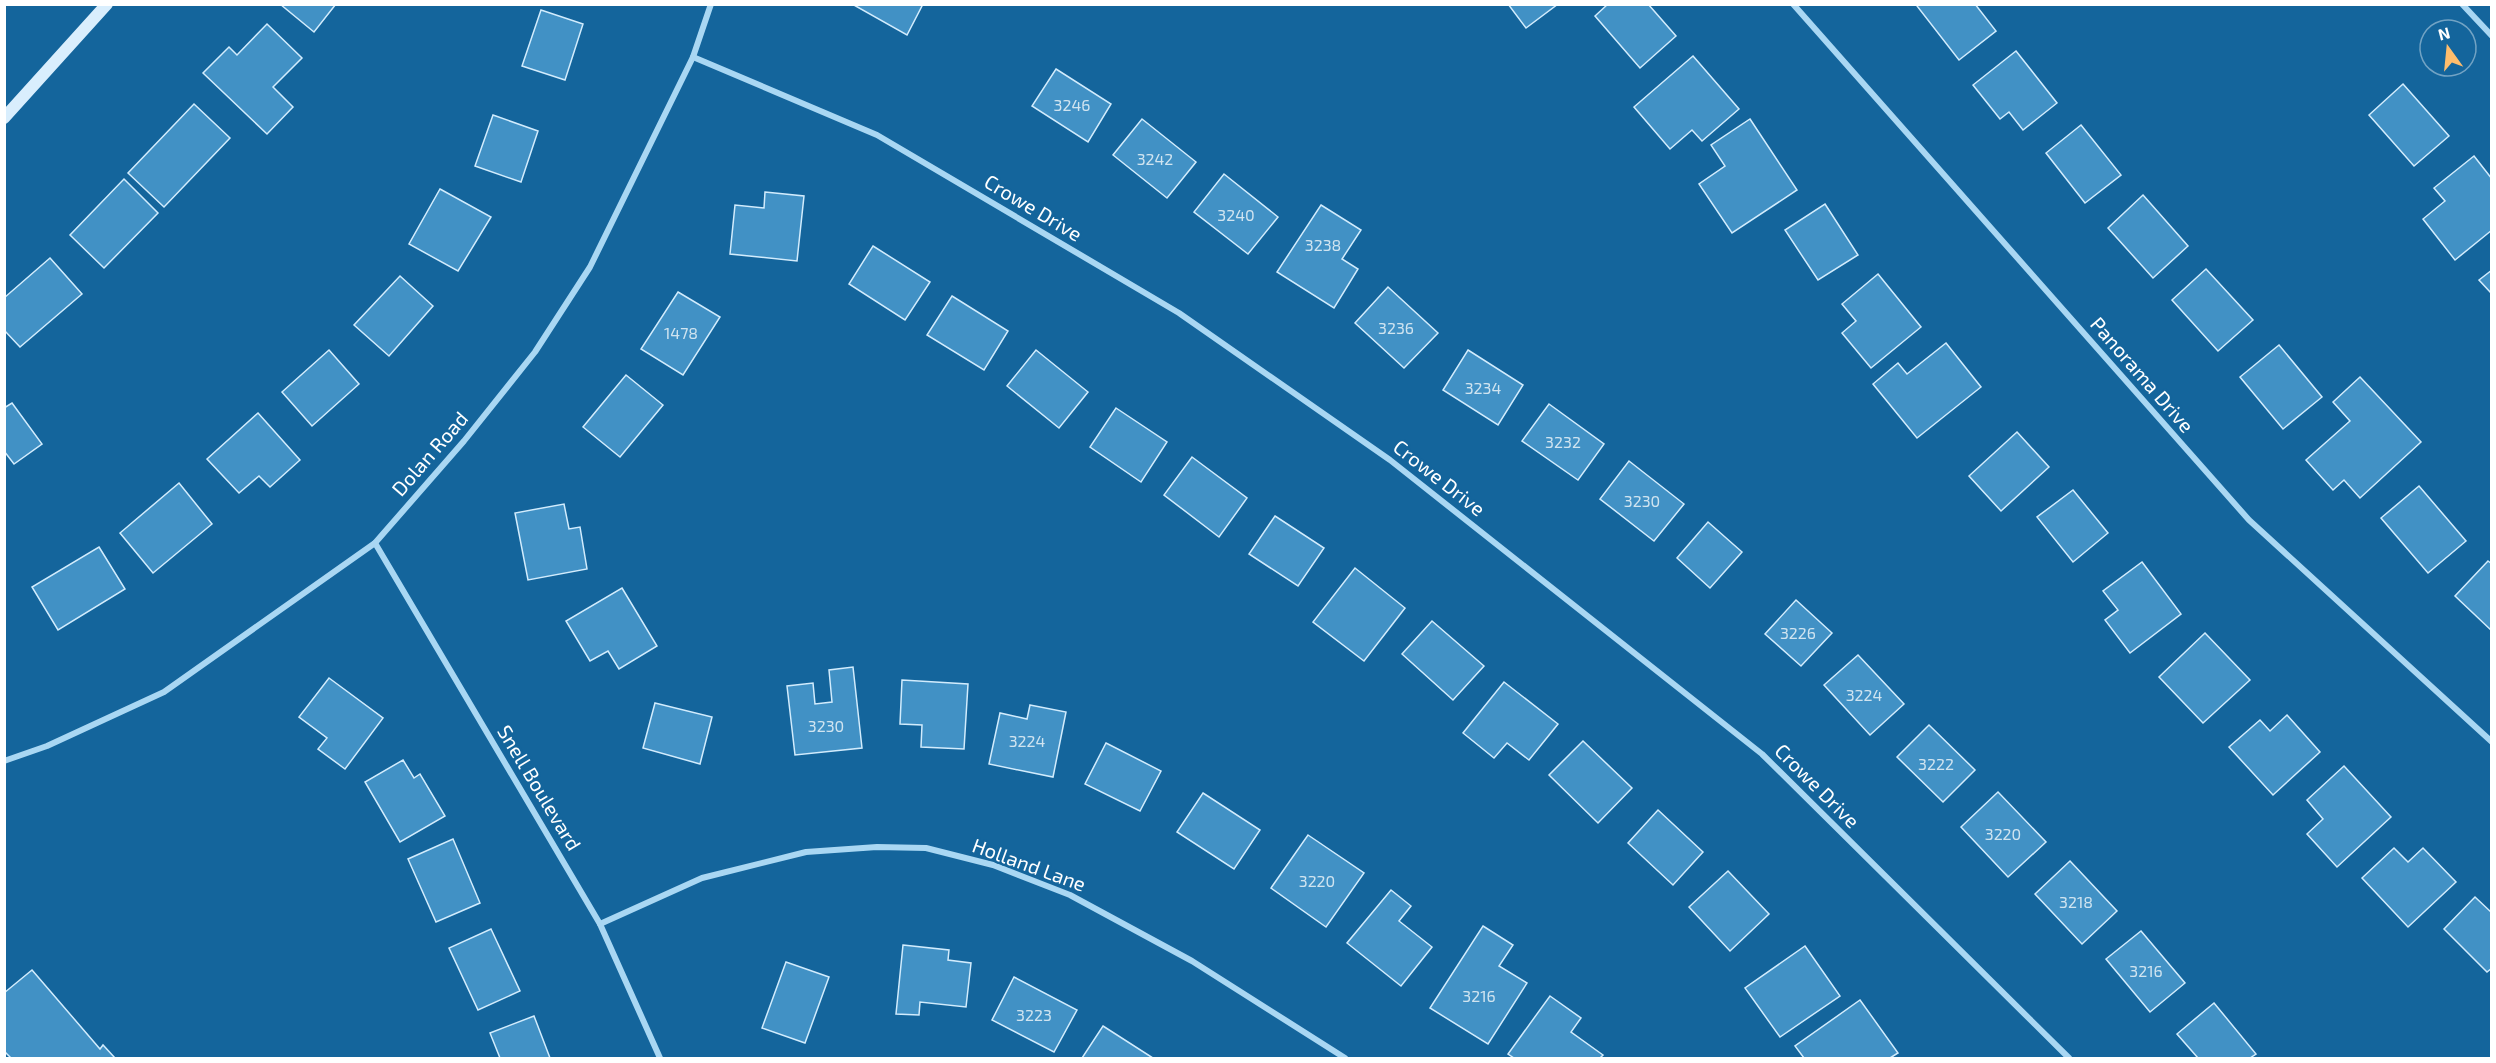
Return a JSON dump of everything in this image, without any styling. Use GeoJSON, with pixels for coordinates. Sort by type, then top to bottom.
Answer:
{"type":"FeatureCollection","features":[{"type":"Feature","properties":{"kind":"main road"},"geometry":{"type":"LineString","coordinates":[[4,118],[107,4]]}},
{"type":"Feature","properties":{"kind":"street","name":"Dolan Road"},"geometry":{"type":"LineString","coordinates":[[4,761],[47,746],[164,692],[375,543],[464,441],[536,352],[590,267],[693,57],[711,4]]}},
{"type":"Feature","properties":{"kind":"street","name":"Panorama Drive"},"geometry":{"type":"LineString","coordinates":[[1793,4],[2249,520],[2492,742]]}},
{"type":"Feature","properties":{"kind":"street"},"geometry":{"type":"LineString","coordinates":[[2462,4],[2492,36]]}},
{"type":"Feature","properties":{"kind":"street","name":"Crowe Drive"},"geometry":{"type":"LineString","coordinates":[[693,57],[877,135],[1179,313],[1390,460],[1762,753],[2069,1059]]}},
{"type":"Feature","properties":{"kind":"street","name":"Snell Boulevard"},"geometry":{"type":"LineString","coordinates":[[375,543],[600,924],[660,1059]]}},
{"type":"Feature","properties":{"kind":"street","name":"Holland Lane"},"geometry":{"type":"LineString","coordinates":[[600,924],[702,878],[806,852],[877,847],[926,849],[993,865],[1070,895],[1192,960],[1346,1059]]}},
{"type":"Feature","properties":{"kind":"building"},"geometry":{"type":"Polygon","coordinates":[[[280,4],[336,4],[314,32],[280,4]]]}},
{"type":"Feature","properties":{"kind":"building"},"geometry":{"type":"Polygon","coordinates":[[[852,4],[923,4],[907,35],[852,4]]]}},
{"type":"Feature","properties":{"kind":"building"},"geometry":{"type":"Polygon","coordinates":[[[1508,4],[1558,4],[1526,28],[1508,4]]]}},
{"type":"Feature","properties":{"kind":"building"},"geometry":{"type":"Polygon","coordinates":[[[1608,4],[1648,4],[1676,36],[1640,68],[1595,16],[1608,4]]]}},
{"type":"Feature","properties":{"kind":"building"},"geometry":{"type":"Polygon","coordinates":[[[1920,4],[1975,4],[1996,31],[1959,60],[1917,6],[1920,4]]]}},
{"type":"Feature","properties":{"kind":"building"},"geometry":{"type":"Polygon","coordinates":[[[541,10],[583,24],[565,80],[522,66],[541,10]]]}},
{"type":"Feature","properties":{"kind":"building"},"geometry":{"type":"Polygon","coordinates":[[[267,24],[302,58],[273,87],[293,107],[267,134],[203,73],[229,47],[237,55],[267,24]]]}},
{"type":"Feature","properties":{"kind":"building"},"geometry":{"type":"Polygon","coordinates":[[[2016,51],[2057,103],[2023,130],[2009,112],[2000,119],[1973,85],[2016,51]]]}},
{"type":"Feature","properties":{"kind":"building"},"geometry":{"type":"Polygon","coordinates":[[[1693,56],[1739,109],[1702,141],[1692,130],[1670,149],[1634,107],[1693,56]]]}},
{"type":"Feature","properties":{"kind":"building"},"geometry":{"type":"Polygon","coordinates":[[[1056,69],[1111,104],[1088,142],[1032,106],[1056,69]]]}},
{"type":"Feature","properties":{"kind":"building"},"geometry":{"type":"Polygon","coordinates":[[[2403,84],[2449,136],[2414,166],[2369,115],[2403,84]]]}},
{"type":"Feature","properties":{"kind":"building"},"geometry":{"type":"Polygon","coordinates":[[[194,104],[230,138],[164,207],[128,173],[194,104]]]}},
{"type":"Feature","properties":{"kind":"building"},"geometry":{"type":"Polygon","coordinates":[[[493,115],[538,131],[521,182],[475,166],[493,115]]]}},
{"type":"Feature","properties":{"kind":"building"},"geometry":{"type":"Polygon","coordinates":[[[1142,119],[1196,162],[1167,198],[1113,155],[1142,119]]]}},
{"type":"Feature","properties":{"kind":"building"},"geometry":{"type":"Polygon","coordinates":[[[1750,119],[1797,190],[1732,233],[1699,184],[1725,166],[1711,145],[1750,119]]]}},
{"type":"Feature","properties":{"kind":"building"},"geometry":{"type":"Polygon","coordinates":[[[2081,125],[2121,175],[2085,203],[2046,153],[2081,125]]]}},
{"type":"Feature","properties":{"kind":"building"},"geometry":{"type":"Polygon","coordinates":[[[2474,156],[2492,179],[2492,230],[2455,260],[2423,219],[2445,201],[2434,188],[2474,156]]]}},
{"type":"Feature","properties":{"kind":"building"},"geometry":{"type":"Polygon","coordinates":[[[1224,174],[1278,217],[1248,254],[1194,212],[1224,174]]]}},
{"type":"Feature","properties":{"kind":"building"},"geometry":{"type":"Polygon","coordinates":[[[124,179],[158,213],[104,268],[70,235],[124,179]]]}},
{"type":"Feature","properties":{"kind":"building"},"geometry":{"type":"Polygon","coordinates":[[[440,189],[491,217],[458,271],[409,244],[440,189]]]}},
{"type":"Feature","properties":{"kind":"building"},"geometry":{"type":"Polygon","coordinates":[[[765,192],[804,196],[797,261],[730,254],[735,205],[764,208],[765,192]]]}},
{"type":"Feature","properties":{"kind":"building"},"geometry":{"type":"Polygon","coordinates":[[[2143,195],[2188,246],[2153,278],[2108,228],[2143,195]]]}},
{"type":"Feature","properties":{"kind":"building"},"geometry":{"type":"Polygon","coordinates":[[[1825,204],[1858,255],[1818,280],[1785,230],[1825,204]]]}},
{"type":"Feature","properties":{"kind":"building"},"geometry":{"type":"Polygon","coordinates":[[[1321,205],[1361,230],[1342,259],[1358,269],[1334,308],[1277,272],[1321,205]]]}},
{"type":"Feature","properties":{"kind":"building"},"geometry":{"type":"Polygon","coordinates":[[[873,246],[930,282],[905,320],[849,284],[873,246]]]}},
{"type":"Feature","properties":{"kind":"building"},"geometry":{"type":"Polygon","coordinates":[[[50,258],[82,294],[20,347],[4,330],[4,298],[50,258]]]}},
{"type":"Feature","properties":{"kind":"building"},"geometry":{"type":"Polygon","coordinates":[[[2206,269],[2253,320],[2218,351],[2172,300],[2206,269]]]}},
{"type":"Feature","properties":{"kind":"building"},"geometry":{"type":"Polygon","coordinates":[[[2492,270],[2492,294],[2479,280],[2492,270]]]}},
{"type":"Feature","properties":{"kind":"building"},"geometry":{"type":"Polygon","coordinates":[[[1878,274],[1921,327],[1871,368],[1842,333],[1856,321],[1842,304],[1878,274]]]}},
{"type":"Feature","properties":{"kind":"building"},"geometry":{"type":"Polygon","coordinates":[[[400,276],[433,306],[389,356],[354,325],[400,276]]]}},
{"type":"Feature","properties":{"kind":"building"},"geometry":{"type":"Polygon","coordinates":[[[1388,287],[1438,333],[1404,368],[1355,323],[1388,287]]]}},
{"type":"Feature","properties":{"kind":"building"},"geometry":{"type":"Polygon","coordinates":[[[678,292],[720,317],[683,375],[641,349],[678,292]]]}},
{"type":"Feature","properties":{"kind":"building"},"geometry":{"type":"Polygon","coordinates":[[[952,296],[1008,331],[984,370],[927,335],[952,296]]]}},
{"type":"Feature","properties":{"kind":"building"},"geometry":{"type":"Polygon","coordinates":[[[1946,343],[1981,387],[1917,438],[1873,384],[1898,363],[1907,374],[1946,343]]]}},
{"type":"Feature","properties":{"kind":"building"},"geometry":{"type":"Polygon","coordinates":[[[2279,345],[2322,397],[2283,429],[2240,377],[2279,345]]]}},
{"type":"Feature","properties":{"kind":"building"},"geometry":{"type":"Polygon","coordinates":[[[329,350],[359,384],[312,426],[282,392],[329,350]]]}},
{"type":"Feature","properties":{"kind":"building"},"geometry":{"type":"Polygon","coordinates":[[[1036,350],[1088,392],[1059,428],[1007,386],[1036,350]]]}},
{"type":"Feature","properties":{"kind":"building"},"geometry":{"type":"Polygon","coordinates":[[[1468,350],[1523,385],[1498,425],[1443,390],[1468,350]]]}},
{"type":"Feature","properties":{"kind":"building"},"geometry":{"type":"Polygon","coordinates":[[[626,375],[663,405],[620,457],[583,427],[626,375]]]}},
{"type":"Feature","properties":{"kind":"building"},"geometry":{"type":"Polygon","coordinates":[[[2360,377],[2421,442],[2360,498],[2344,480],[2333,490],[2306,460],[2350,421],[2333,402],[2360,377]]]}},
{"type":"Feature","properties":{"kind":"building"},"geometry":{"type":"Polygon","coordinates":[[[12,403],[42,444],[14,464],[4,451],[4,408],[12,403]]]}},
{"type":"Feature","properties":{"kind":"building"},"geometry":{"type":"Polygon","coordinates":[[[1549,404],[1604,444],[1578,480],[1522,441],[1549,404]]]}},
{"type":"Feature","properties":{"kind":"building"},"geometry":{"type":"Polygon","coordinates":[[[1116,408],[1167,442],[1141,482],[1090,447],[1116,408]]]}},
{"type":"Feature","properties":{"kind":"building"},"geometry":{"type":"Polygon","coordinates":[[[258,413],[300,460],[270,487],[259,476],[239,493],[207,459],[258,413]]]}},
{"type":"Feature","properties":{"kind":"building"},"geometry":{"type":"Polygon","coordinates":[[[2017,432],[2049,467],[2001,511],[1969,476],[2017,432]]]}},
{"type":"Feature","properties":{"kind":"building"},"geometry":{"type":"Polygon","coordinates":[[[1192,457],[1247,498],[1219,537],[1164,495],[1192,457]]]}},
{"type":"Feature","properties":{"kind":"building"},"geometry":{"type":"Polygon","coordinates":[[[1629,461],[1684,504],[1654,541],[1600,499],[1629,461]]]}},
{"type":"Feature","properties":{"kind":"building"},"geometry":{"type":"Polygon","coordinates":[[[179,483],[212,524],[153,573],[120,533],[179,483]]]}},
{"type":"Feature","properties":{"kind":"building"},"geometry":{"type":"Polygon","coordinates":[[[2419,486],[2466,541],[2428,573],[2381,518],[2419,486]]]}},
{"type":"Feature","properties":{"kind":"building"},"geometry":{"type":"Polygon","coordinates":[[[2073,490],[2108,533],[2073,562],[2037,517],[2073,490]]]}},
{"type":"Feature","properties":{"kind":"building"},"geometry":{"type":"Polygon","coordinates":[[[564,504],[569,529],[580,527],[587,569],[528,580],[515,513],[564,504]]]}},
{"type":"Feature","properties":{"kind":"building"},"geometry":{"type":"Polygon","coordinates":[[[1275,516],[1324,548],[1298,586],[1249,554],[1275,516]]]}},
{"type":"Feature","properties":{"kind":"building"},"geometry":{"type":"Polygon","coordinates":[[[1708,522],[1742,552],[1710,588],[1677,558],[1708,522]]]}},
{"type":"Feature","properties":{"kind":"building"},"geometry":{"type":"Polygon","coordinates":[[[99,547],[125,589],[58,630],[32,587],[99,547]]]}},
{"type":"Feature","properties":{"kind":"building"},"geometry":{"type":"Polygon","coordinates":[[[2488,561],[2492,564],[2492,631],[2455,596],[2488,561]]]}},
{"type":"Feature","properties":{"kind":"building"},"geometry":{"type":"Polygon","coordinates":[[[2142,562],[2181,614],[2130,653],[2105,620],[2118,610],[2103,591],[2142,562]]]}},
{"type":"Feature","properties":{"kind":"building"},"geometry":{"type":"Polygon","coordinates":[[[1355,568],[1405,608],[1364,661],[1313,622],[1355,568]]]}},
{"type":"Feature","properties":{"kind":"building"},"geometry":{"type":"Polygon","coordinates":[[[622,588],[657,646],[619,669],[608,651],[590,661],[566,621],[622,588]]]}},
{"type":"Feature","properties":{"kind":"building"},"geometry":{"type":"Polygon","coordinates":[[[1796,600],[1832,633],[1801,666],[1765,634],[1796,600]]]}},
{"type":"Feature","properties":{"kind":"building"},"geometry":{"type":"Polygon","coordinates":[[[1432,621],[1484,666],[1453,700],[1402,654],[1432,621]]]}},
{"type":"Feature","properties":{"kind":"building"},"geometry":{"type":"Polygon","coordinates":[[[2205,633],[2250,680],[2203,723],[2159,677],[2205,633]]]}},
{"type":"Feature","properties":{"kind":"building"},"geometry":{"type":"Polygon","coordinates":[[[1858,655],[1904,704],[1870,735],[1824,685],[1858,655]]]}},
{"type":"Feature","properties":{"kind":"building"},"geometry":{"type":"Polygon","coordinates":[[[853,667],[862,748],[795,755],[787,686],[813,683],[815,704],[832,702],[829,670],[853,667]]]}},
{"type":"Feature","properties":{"kind":"building"},"geometry":{"type":"Polygon","coordinates":[[[329,678],[383,718],[345,769],[318,749],[327,738],[299,717],[329,678]]]}},
{"type":"Feature","properties":{"kind":"building"},"geometry":{"type":"Polygon","coordinates":[[[902,680],[968,684],[964,749],[921,747],[922,725],[900,724],[902,680]]]}},
{"type":"Feature","properties":{"kind":"building"},"geometry":{"type":"Polygon","coordinates":[[[1504,682],[1558,724],[1529,760],[1507,743],[1494,758],[1463,733],[1504,682]]]}},
{"type":"Feature","properties":{"kind":"building"},"geometry":{"type":"Polygon","coordinates":[[[655,703],[712,717],[700,764],[643,748],[655,703]]]}},
{"type":"Feature","properties":{"kind":"building"},"geometry":{"type":"Polygon","coordinates":[[[1030,705],[1066,712],[1053,777],[989,764],[1000,713],[1027,719],[1030,705]]]}},
{"type":"Feature","properties":{"kind":"building"},"geometry":{"type":"Polygon","coordinates":[[[2287,715],[2320,752],[2273,795],[2229,747],[2260,720],[2270,731],[2287,715]]]}},
{"type":"Feature","properties":{"kind":"building"},"geometry":{"type":"Polygon","coordinates":[[[1929,725],[1975,770],[1943,802],[1897,757],[1929,725]]]}},
{"type":"Feature","properties":{"kind":"building"},"geometry":{"type":"Polygon","coordinates":[[[1583,741],[1632,788],[1598,823],[1549,775],[1583,741]]]}},
{"type":"Feature","properties":{"kind":"building"},"geometry":{"type":"Polygon","coordinates":[[[1106,743],[1161,771],[1140,811],[1085,784],[1106,743]]]}},
{"type":"Feature","properties":{"kind":"building"},"geometry":{"type":"Polygon","coordinates":[[[403,760],[414,778],[420,774],[445,816],[400,842],[365,782],[403,760]]]}},
{"type":"Feature","properties":{"kind":"building"},"geometry":{"type":"Polygon","coordinates":[[[2344,766],[2391,817],[2337,867],[2307,834],[2323,819],[2307,800],[2344,766]]]}},
{"type":"Feature","properties":{"kind":"building"},"geometry":{"type":"Polygon","coordinates":[[[1998,792],[2046,842],[2008,877],[1961,827],[1998,792]]]}},
{"type":"Feature","properties":{"kind":"building"},"geometry":{"type":"Polygon","coordinates":[[[1203,793],[1260,830],[1234,869],[1177,832],[1203,793]]]}},
{"type":"Feature","properties":{"kind":"building"},"geometry":{"type":"Polygon","coordinates":[[[1658,810],[1703,852],[1673,885],[1628,843],[1658,810]]]}},
{"type":"Feature","properties":{"kind":"building"},"geometry":{"type":"Polygon","coordinates":[[[1308,835],[1364,873],[1326,927],[1271,888],[1308,835]]]}},
{"type":"Feature","properties":{"kind":"building"},"geometry":{"type":"Polygon","coordinates":[[[453,839],[480,903],[436,922],[408,859],[453,839]]]}},
{"type":"Feature","properties":{"kind":"building"},"geometry":{"type":"Polygon","coordinates":[[[2394,848],[2408,862],[2423,848],[2456,882],[2408,927],[2362,878],[2394,848]]]}},
{"type":"Feature","properties":{"kind":"building"},"geometry":{"type":"Polygon","coordinates":[[[2070,861],[2117,911],[2082,944],[2035,894],[2070,861]]]}},
{"type":"Feature","properties":{"kind":"building"},"geometry":{"type":"Polygon","coordinates":[[[1728,871],[1769,914],[1730,951],[1689,907],[1728,871]]]}},
{"type":"Feature","properties":{"kind":"building"},"geometry":{"type":"Polygon","coordinates":[[[1391,890],[1411,906],[1399,921],[1432,947],[1401,986],[1347,943],[1391,890]]]}},
{"type":"Feature","properties":{"kind":"building"},"geometry":{"type":"Polygon","coordinates":[[[2475,897],[2492,913],[2492,968],[2487,972],[2444,929],[2475,897]]]}},
{"type":"Feature","properties":{"kind":"building"},"geometry":{"type":"Polygon","coordinates":[[[1483,926],[1513,945],[1499,966],[1527,983],[1488,1044],[1430,1008],[1483,926]]]}},
{"type":"Feature","properties":{"kind":"building"},"geometry":{"type":"Polygon","coordinates":[[[491,929],[520,991],[478,1010],[449,948],[491,929]]]}},
{"type":"Feature","properties":{"kind":"building"},"geometry":{"type":"Polygon","coordinates":[[[2141,931],[2185,983],[2150,1012],[2106,959],[2141,931]]]}},
{"type":"Feature","properties":{"kind":"building"},"geometry":{"type":"Polygon","coordinates":[[[903,945],[949,950],[948,960],[971,963],[966,1007],[920,1002],[919,1015],[896,1014],[903,945]]]}},
{"type":"Feature","properties":{"kind":"building"},"geometry":{"type":"Polygon","coordinates":[[[1805,946],[1840,996],[1780,1037],[1745,988],[1805,946]]]}},
{"type":"Feature","properties":{"kind":"building"},"geometry":{"type":"Polygon","coordinates":[[[786,962],[829,977],[805,1043],[762,1028],[786,962]]]}},
{"type":"Feature","properties":{"kind":"building"},"geometry":{"type":"Polygon","coordinates":[[[32,970],[100,1049],[103,1045],[115,1058],[11,1058],[4,1051],[4,993],[32,970]]]}},
{"type":"Feature","properties":{"kind":"building"},"geometry":{"type":"Polygon","coordinates":[[[1014,977],[1077,1010],[1054,1052],[992,1020],[1014,977]]]}},
{"type":"Feature","properties":{"kind":"building"},"geometry":{"type":"Polygon","coordinates":[[[1550,996],[1581,1018],[1571,1032],[1603,1055],[1600,1058],[1514,1058],[1508,1054],[1550,996]]]}},
{"type":"Feature","properties":{"kind":"building"},"geometry":{"type":"Polygon","coordinates":[[[1860,1000],[1898,1053],[1890,1058],[1804,1058],[1795,1046],[1860,1000]]]}},
{"type":"Feature","properties":{"kind":"building"},"geometry":{"type":"Polygon","coordinates":[[[2214,1003],[2256,1054],[2250,1058],[2198,1058],[2177,1034],[2214,1003]]]}},
{"type":"Feature","properties":{"kind":"building"},"geometry":{"type":"Polygon","coordinates":[[[534,1016],[550,1058],[500,1058],[490,1033],[534,1016]]]}},
{"type":"Feature","properties":{"kind":"building"},"geometry":{"type":"Polygon","coordinates":[[[1103,1026],[1153,1058],[1082,1058],[1103,1026]]]}}]}
